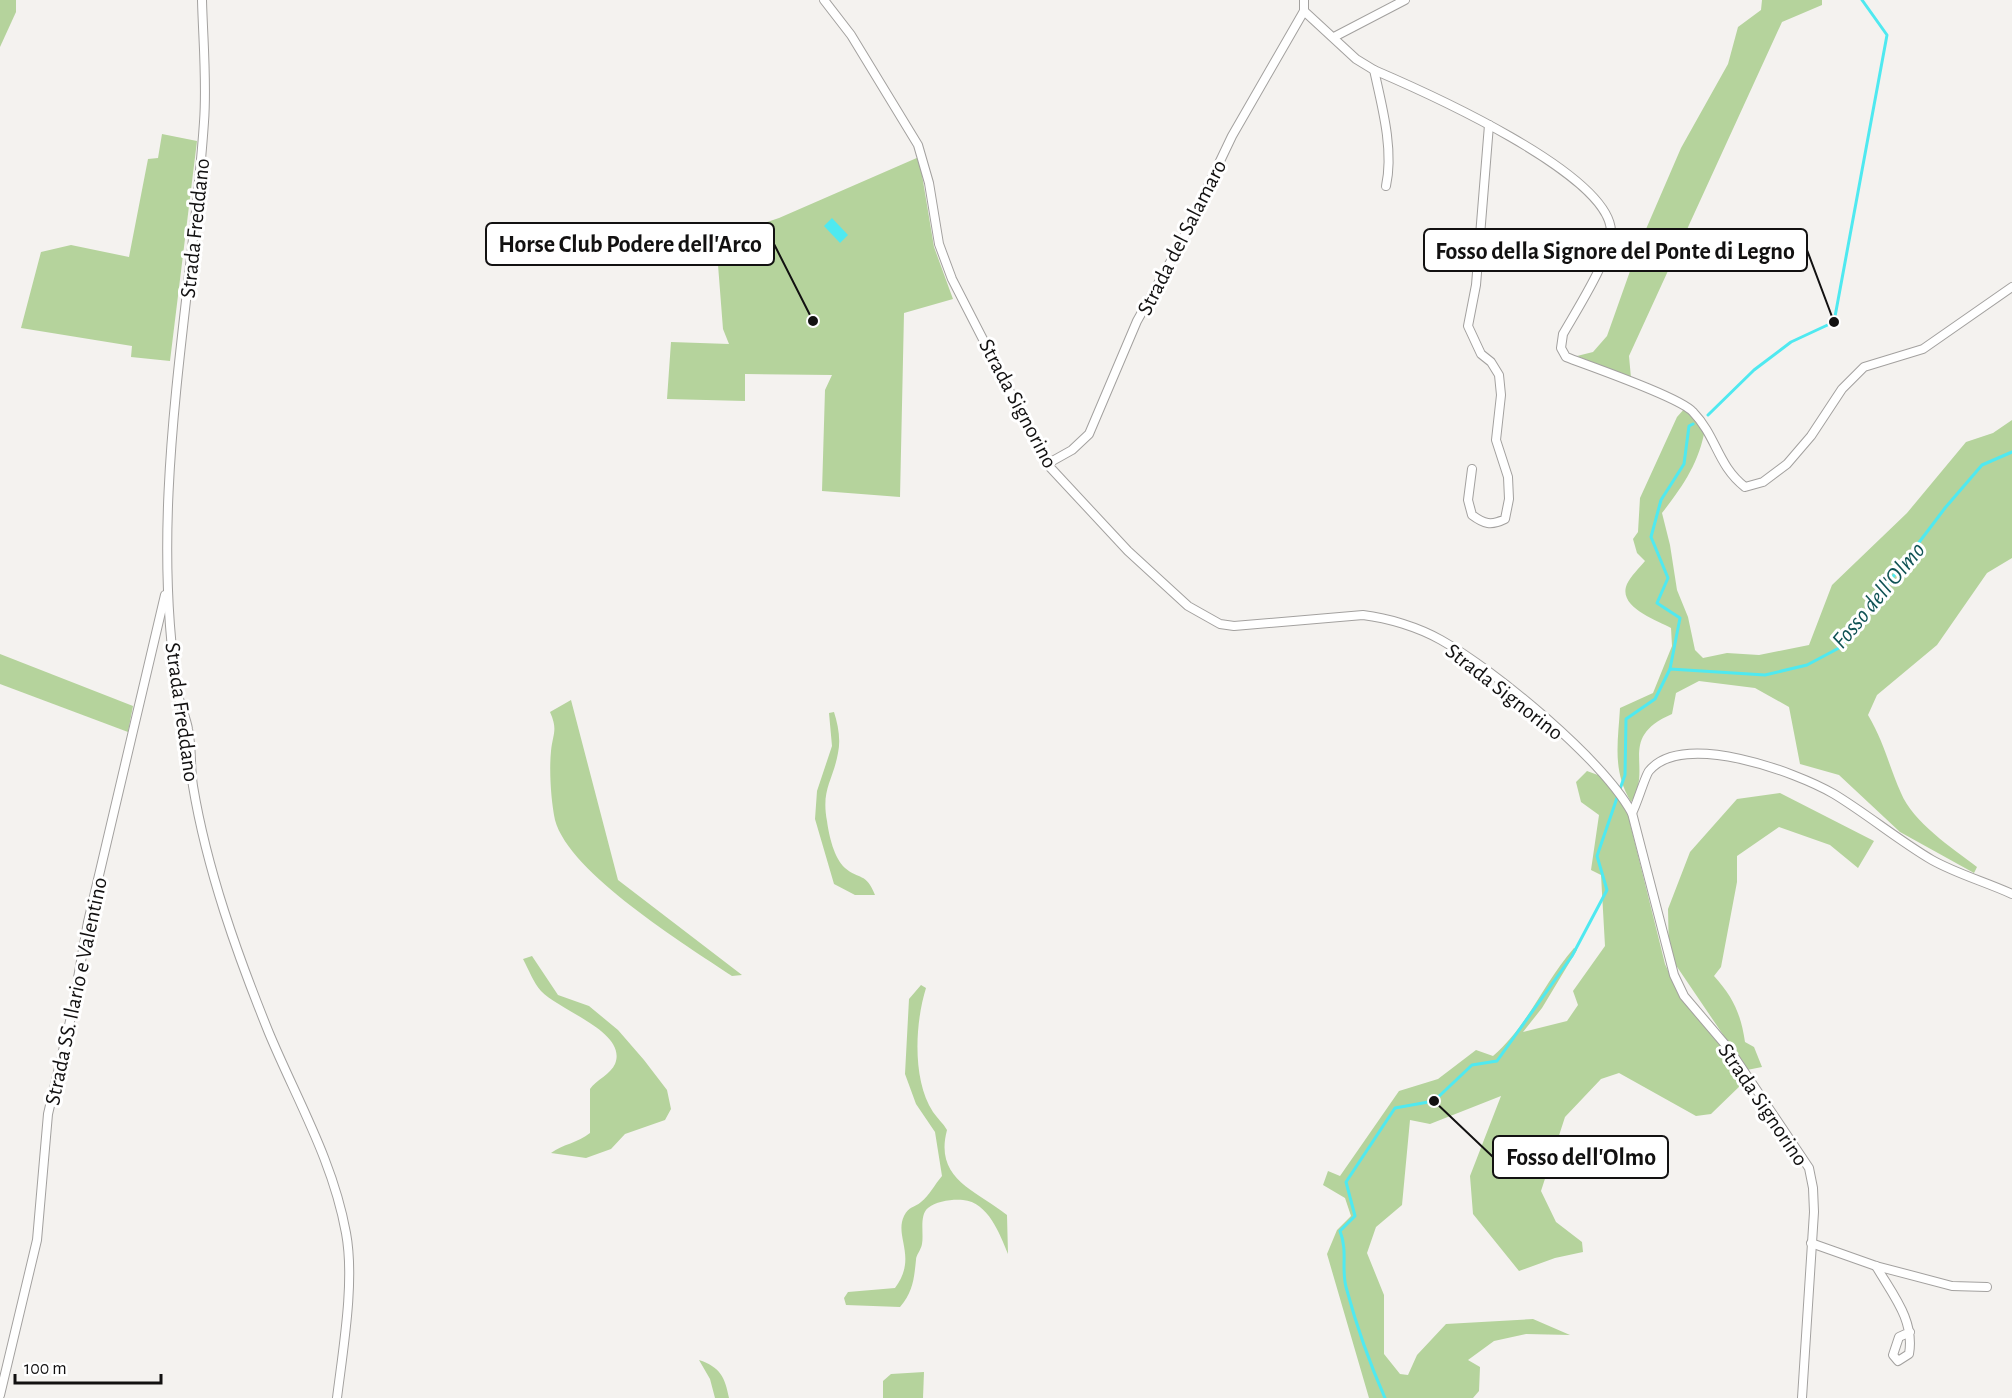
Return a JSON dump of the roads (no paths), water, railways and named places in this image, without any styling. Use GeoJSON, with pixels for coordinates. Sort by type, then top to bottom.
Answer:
{"type":"FeatureCollection","features":[{"type":"Feature","properties":{"kind":"street","name":"Strada Freddano"},"geometry":{"type":"LineString","coordinates":[[202,0],[205,116],[198,202],[170,447],[166,590],[178,698],[188,728],[192,784],[211,866],[269,1034],[322,1148],[336,1186],[343,1217],[347,1238],[347,1288],[337,1398]]}},
{"type":"Feature","properties":{"kind":"street","name":"Strada Signorino"},"geometry":{"type":"LineString","coordinates":[[824,0],[851,35],[918,145],[929,183],[939,244],[952,279],[1047,464],[1128,551],[1188,606],[1220,624],[1234,626],[1363,615],[1382,617],[1440,639],[1494,677],[1605,774],[1632,813],[1674,975],[1684,996],[1729,1050],[1809,1168],[1814,1196],[1802,1398]]}},
{"type":"Feature","properties":{"kind":"street","name":"Strada del Salamaro"},"geometry":{"type":"LineString","coordinates":[[1047,464],[1072,450],[1089,434],[1137,321],[1181,243],[1232,136],[1304,11],[1304,0]]}},
{"type":"Feature","properties":{"kind":"street"},"geometry":{"type":"LineString","coordinates":[[1334,38],[1405,0]]}},
{"type":"Feature","properties":{"kind":"street"},"geometry":{"type":"LineString","coordinates":[[1304,11],[1356,59],[1374,70],[1532,148],[1571,176],[1603,210],[1611,230],[1604,258],[1563,334],[1561,348],[1566,357],[1691,409],[1707,427],[1730,475],[1745,487],[1763,482],[1787,464],[1811,436],[1842,388],[1864,367],[1923,349],[2012,287]]}},
{"type":"Feature","properties":{"kind":"street"},"geometry":{"type":"LineString","coordinates":[[1374,70],[1382,105],[1390,171],[1386,186]]}},
{"type":"Feature","properties":{"kind":"street"},"geometry":{"type":"LineString","coordinates":[[1472,470],[1468,500],[1472,515],[1483,523],[1495,524],[1505,519],[1509,499],[1508,477],[1496,440],[1501,395],[1499,375],[1491,362],[1481,354],[1468,326],[1476,285],[1489,125]]}},
{"type":"Feature","properties":{"kind":"street","name":"Strada SS. Ilario e Valentino"},"geometry":{"type":"LineString","coordinates":[[0,1395],[37,1240],[48,1114],[71,1017],[88,922],[166,590]]}},
{"type":"Feature","properties":{"kind":"street"},"geometry":{"type":"LineString","coordinates":[[1632,813],[1649,771],[1671,757],[1701,752],[1729,757],[1784,771],[1833,794],[1935,861],[2012,894]]}},
{"type":"Feature","properties":{"kind":"street"},"geometry":{"type":"LineString","coordinates":[[1811,1243],[1876,1266],[1952,1286],[1987,1287]]}},
{"type":"Feature","properties":{"kind":"street"},"geometry":{"type":"LineString","coordinates":[[1876,1266],[1906,1316],[1910,1332]]}},
{"type":"Feature","properties":{"kind":"water"},"geometry":{"type":"Polygon","coordinates":[[[832,218],[848,235],[840,243],[824,226],[832,218]]]}},
{"type":"Feature","properties":{"kind":"waterway"},"geometry":{"type":"LineString","coordinates":[[1708,415],[1754,370],[1791,342],[1834,322],[1887,35],[1862,0]]}},
{"type":"Feature","properties":{"kind":"waterway"},"geometry":{"type":"LineString","coordinates":[[1670,669],[1680,618],[1657,603],[1668,578],[1651,537],[1661,500],[1684,464],[1689,426],[1693,424]]}},
{"type":"Feature","properties":{"kind":"waterway","name":"Fosso dell'Olmo"},"geometry":{"type":"LineString","coordinates":[[1620,789],[1625,775],[1626,719],[1655,699],[1670,669],[1765,675],[1807,665],[1839,648],[1945,508],[1982,465],[2012,452]]}},
{"type":"Feature","properties":{"kind":"waterway","name":"Fosso dell'Olmo"},"geometry":{"type":"LineString","coordinates":[[1385,1398],[1363,1343],[1345,1280],[1344,1246],[1340,1231],[1355,1216],[1346,1182],[1395,1108],[1434,1101],[1472,1065],[1497,1061],[1572,956],[1607,890],[1597,856],[1618,795]]}},
{"type":"Feature","properties":{"kind":"place","name":"Horse Club Podere dell'Arco"},"geometry":{"type":"Point","coordinates":[813,321]}},
{"type":"Feature","properties":{"kind":"place","name":"Fosso della Signore del Ponte di Legno"},"geometry":{"type":"Point","coordinates":[1834,322]}},
{"type":"Feature","properties":{"kind":"place","name":"Fosso dell'Olmo"},"geometry":{"type":"Point","coordinates":[1434,1101]}}]}
